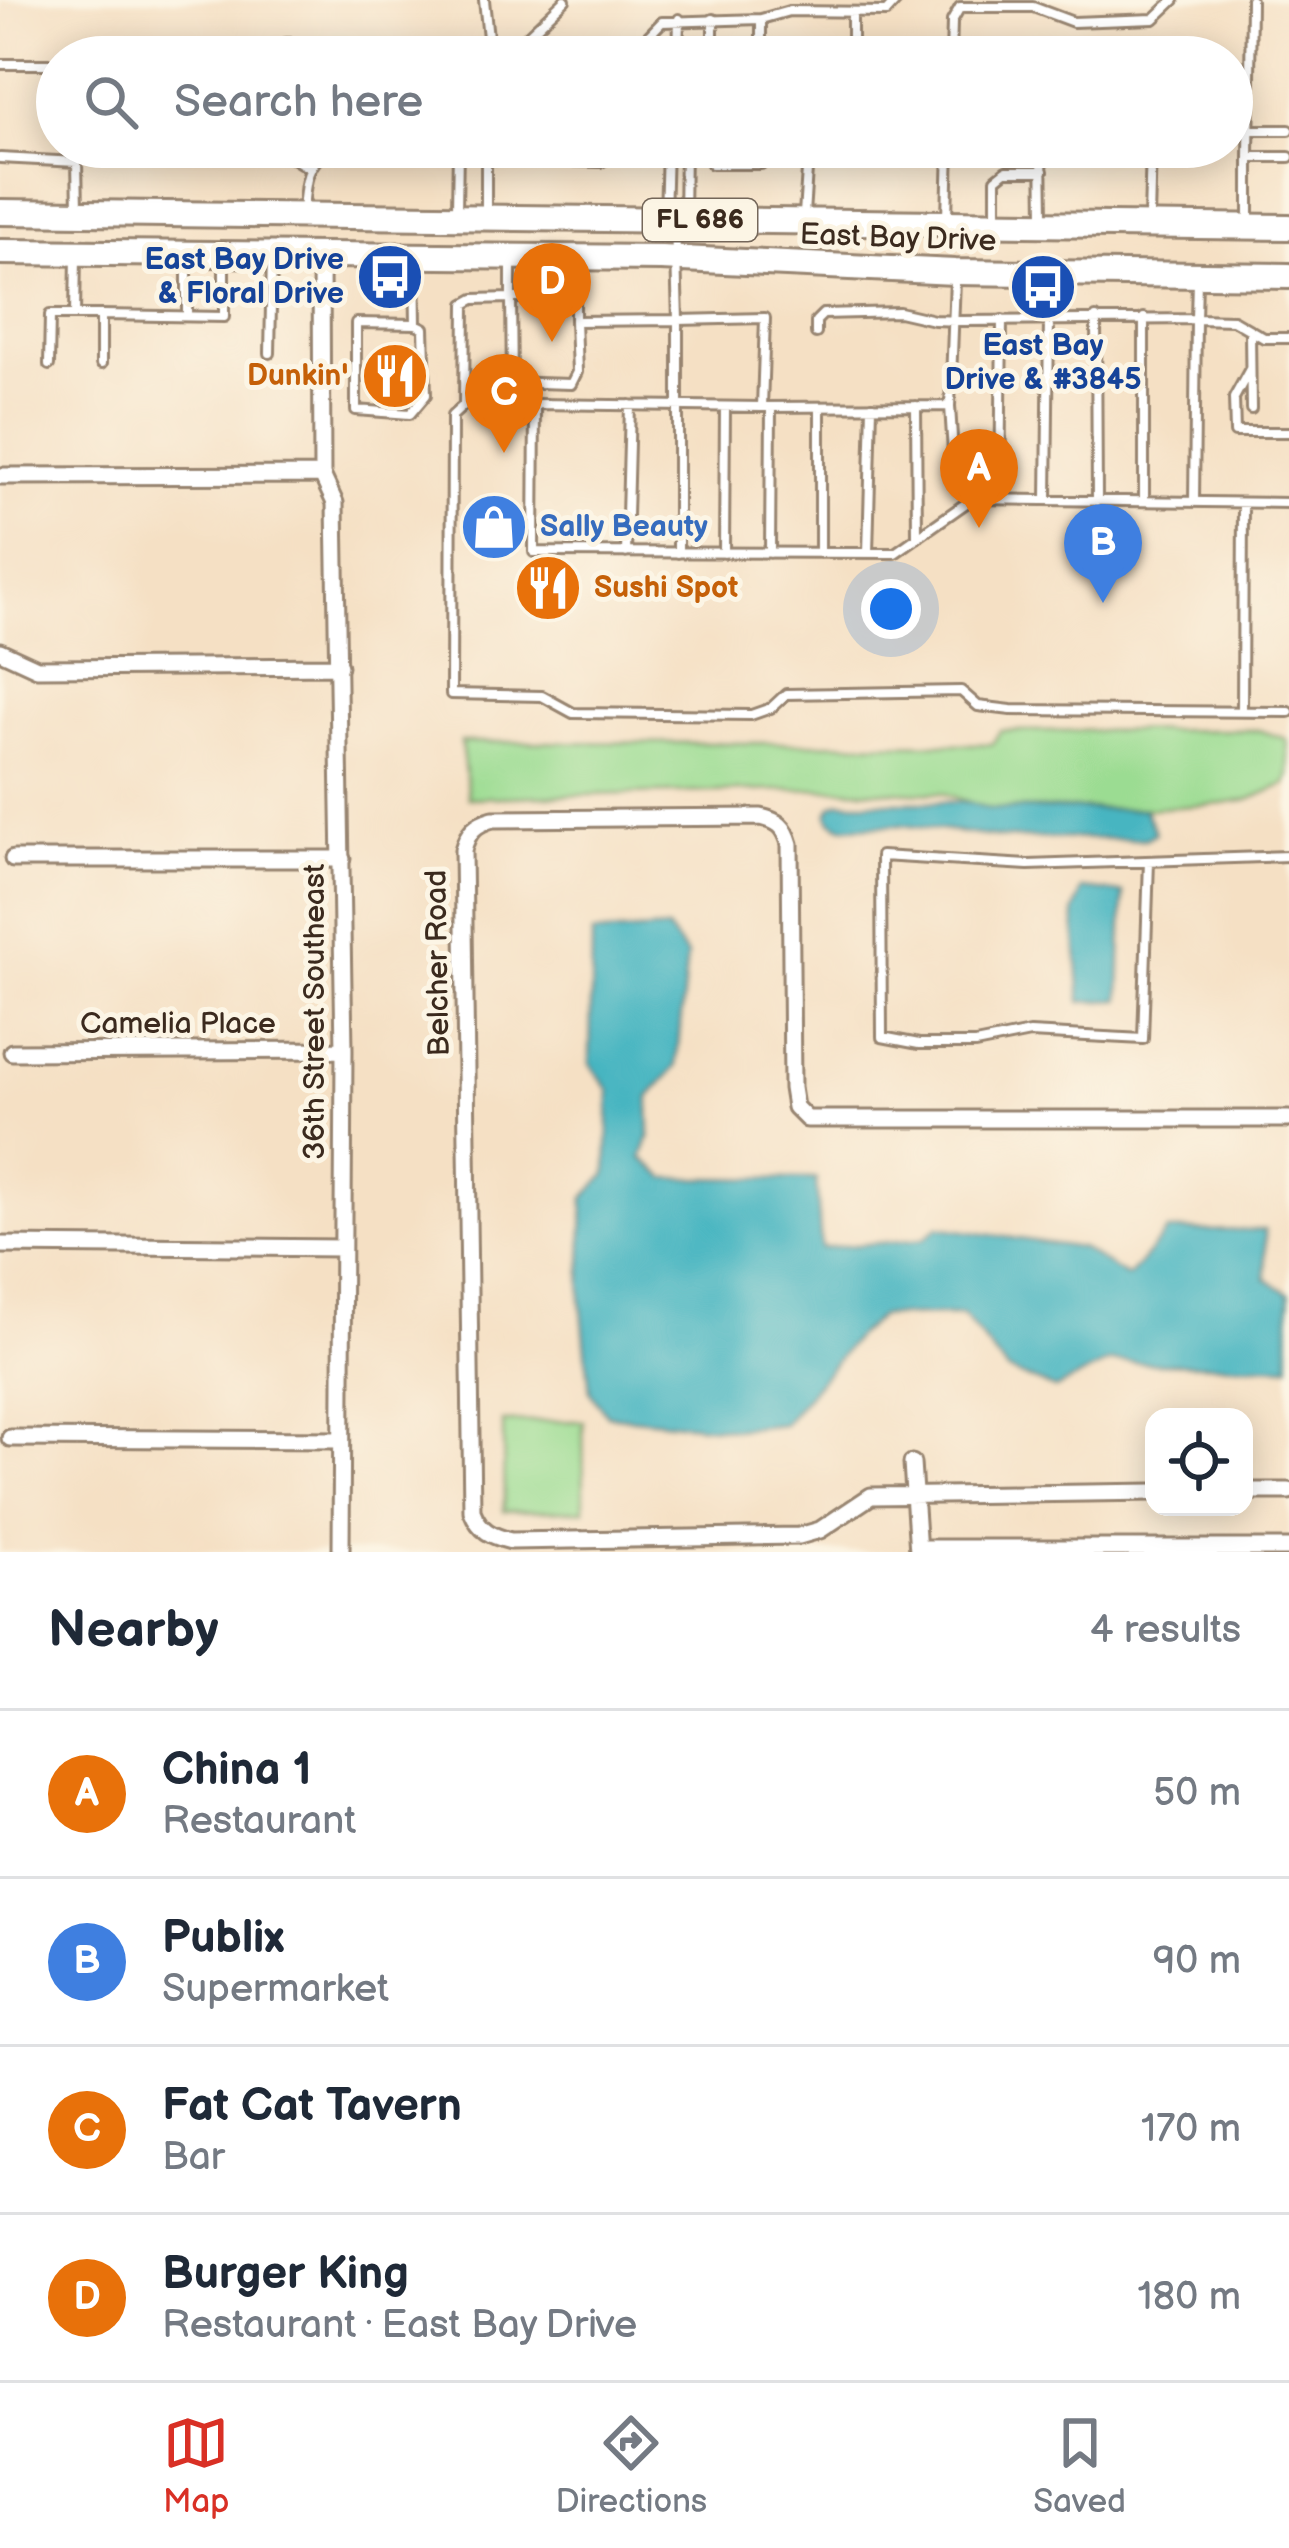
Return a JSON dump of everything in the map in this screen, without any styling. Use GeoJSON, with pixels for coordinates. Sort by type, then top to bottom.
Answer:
{"type":"FeatureCollection","features":[{"type":"Feature","properties":{"kind":"main road","name":"East Bay Drive"},"geometry":{"type":"LineString","coordinates":[[0,212],[1289,227]]}},
{"type":"Feature","properties":{"kind":"main road"},"geometry":{"type":"LineString","coordinates":[[230,254],[303,215]]}},
{"type":"Feature","properties":{"kind":"main road","name":"East Bay Drive"},"geometry":{"type":"LineString","coordinates":[[0,252],[575,257],[955,272],[1289,276]]}},
{"type":"Feature","properties":{"kind":"street","name":"36th Street Southeast"},"geometry":{"type":"LineString","coordinates":[[321,255],[322,476],[334,503],[342,860],[341,1552]]}},
{"type":"Feature","properties":{"kind":"street"},"geometry":{"type":"LineString","coordinates":[[0,476],[322,476]]}},
{"type":"Feature","properties":{"kind":"street"},"geometry":{"type":"LineString","coordinates":[[0,651],[38,668],[339,666]]}},
{"type":"Feature","properties":{"kind":"street","name":"Belcher Road"},"geometry":{"type":"LineString","coordinates":[[1145,1492],[871,1496],[820,1530],[799,1536],[511,1541],[491,1536],[478,1525],[472,1511],[466,835],[477,824],[493,819],[776,821],[786,830],[790,844],[792,1088],[795,1107],[807,1119],[1289,1119]]}},
{"type":"Feature","properties":{"kind":"street"},"geometry":{"type":"LineString","coordinates":[[14,860],[342,860]]}},
{"type":"Feature","properties":{"kind":"street","name":"Camelia Place"},"geometry":{"type":"LineString","coordinates":[[12,1052],[344,1050]]}},
{"type":"Feature","properties":{"kind":"street"},"geometry":{"type":"LineString","coordinates":[[0,1245],[342,1248]]}},
{"type":"Feature","properties":{"kind":"street"},"geometry":{"type":"LineString","coordinates":[[10,1438],[341,1440]]}},
{"type":"Feature","properties":{"kind":"street"},"geometry":{"type":"LineString","coordinates":[[913,1463],[918,1550],[1289,1548]]}},
{"type":"Feature","properties":{"kind":"street"},"geometry":{"type":"LineString","coordinates":[[1253,1491],[1289,1491]]}},
{"type":"Feature","properties":{"kind":"lane"},"geometry":{"type":"LineString","coordinates":[[484,0],[486,36]]}},
{"type":"Feature","properties":{"kind":"lane"},"geometry":{"type":"LineString","coordinates":[[527,36],[565,0]]}},
{"type":"Feature","properties":{"kind":"lane"},"geometry":{"type":"LineString","coordinates":[[648,36],[662,22],[679,19],[761,19],[789,10],[886,12],[897,0]]}},
{"type":"Feature","properties":{"kind":"lane"},"geometry":{"type":"LineString","coordinates":[[952,36],[958,3],[1033,7],[1073,22],[1154,19],[1174,0]]}},
{"type":"Feature","properties":{"kind":"lane"},"geometry":{"type":"LineString","coordinates":[[1251,0],[1251,36]]}},
{"type":"Feature","properties":{"kind":"lane"},"geometry":{"type":"LineString","coordinates":[[852,12],[852,36]]}},
{"type":"Feature","properties":{"kind":"lane"},"geometry":{"type":"LineString","coordinates":[[679,19],[679,36]]}},
{"type":"Feature","properties":{"kind":"lane"},"geometry":{"type":"LineString","coordinates":[[713,19],[713,36]]}},
{"type":"Feature","properties":{"kind":"lane"},"geometry":{"type":"LineString","coordinates":[[761,19],[761,36]]}},
{"type":"Feature","properties":{"kind":"lane"},"geometry":{"type":"LineString","coordinates":[[0,64],[36,64]]}},
{"type":"Feature","properties":{"kind":"lane"},"geometry":{"type":"LineString","coordinates":[[1253,130],[1289,130]]}},
{"type":"Feature","properties":{"kind":"lane"},"geometry":{"type":"LineString","coordinates":[[1253,158],[1289,157]]}},
{"type":"Feature","properties":{"kind":"lane"},"geometry":{"type":"LineString","coordinates":[[0,158],[36,160]]}},
{"type":"Feature","properties":{"kind":"lane"},"geometry":{"type":"LineString","coordinates":[[77,168],[77,213]]}},
{"type":"Feature","properties":{"kind":"lane"},"geometry":{"type":"LineString","coordinates":[[303,215],[309,168]]}},
{"type":"Feature","properties":{"kind":"lane"},"geometry":{"type":"LineString","coordinates":[[457,217],[458,168]]}},
{"type":"Feature","properties":{"kind":"lane"},"geometry":{"type":"LineString","coordinates":[[486,217],[487,168]]}},
{"type":"Feature","properties":{"kind":"lane"},"geometry":{"type":"LineString","coordinates":[[669,168],[678,320],[678,553]]}},
{"type":"Feature","properties":{"kind":"lane"},"geometry":{"type":"LineString","coordinates":[[675,220],[682,168]]}},
{"type":"Feature","properties":{"kind":"lane"},"geometry":{"type":"LineString","coordinates":[[803,221],[808,168]]}},
{"type":"Feature","properties":{"kind":"lane"},"geometry":{"type":"LineString","coordinates":[[947,224],[948,168]]}},
{"type":"Feature","properties":{"kind":"lane"},"geometry":{"type":"LineString","coordinates":[[1043,168],[1044,225]]}},
{"type":"Feature","properties":{"kind":"lane"},"geometry":{"type":"LineString","coordinates":[[1149,226],[1150,168]]}},
{"type":"Feature","properties":{"kind":"lane"},"geometry":{"type":"LineString","coordinates":[[1249,168],[1249,227]]}},
{"type":"Feature","properties":{"kind":"lane"},"geometry":{"type":"LineString","coordinates":[[996,224],[996,179],[1006,171],[1043,171]]}},
{"type":"Feature","properties":{"kind":"lane"},"geometry":{"type":"LineString","coordinates":[[75,315],[76,253]]}},
{"type":"Feature","properties":{"kind":"lane"},"geometry":{"type":"LineString","coordinates":[[187,254],[187,316]]}},
{"type":"Feature","properties":{"kind":"lane"},"geometry":{"type":"LineString","coordinates":[[50,364],[50,315],[224,317],[230,254]]}},
{"type":"Feature","properties":{"kind":"lane"},"geometry":{"type":"LineString","coordinates":[[270,353],[272,255]]}},
{"type":"Feature","properties":{"kind":"lane"},"geometry":{"type":"LineString","coordinates":[[415,256],[416,324]]}},
{"type":"Feature","properties":{"kind":"lane"},"geometry":{"type":"LineString","coordinates":[[510,257],[512,384]]}},
{"type":"Feature","properties":{"kind":"lane"},"geometry":{"type":"LineString","coordinates":[[464,381],[562,386],[574,381],[575,257]]}},
{"type":"Feature","properties":{"kind":"lane"},"geometry":{"type":"LineString","coordinates":[[955,272],[953,453],[972,499]]}},
{"type":"Feature","properties":{"kind":"lane"},"geometry":{"type":"LineString","coordinates":[[1194,502],[1197,275]]}},
{"type":"Feature","properties":{"kind":"lane"},"geometry":{"type":"LineString","coordinates":[[464,405],[465,304],[474,299],[574,298]]}},
{"type":"Feature","properties":{"kind":"lane"},"geometry":{"type":"LineString","coordinates":[[816,333],[816,321],[823,314],[899,312],[952,320],[1233,320],[1264,338],[1289,338]]}},
{"type":"Feature","properties":{"kind":"lane"},"geometry":{"type":"LineString","coordinates":[[100,364],[101,315]]}},
{"type":"Feature","properties":{"kind":"lane"},"geometry":{"type":"LineString","coordinates":[[575,321],[765,318],[770,553]]}},
{"type":"Feature","properties":{"kind":"lane"},"geometry":{"type":"LineString","coordinates":[[1096,318],[1097,501]]}},
{"type":"Feature","properties":{"kind":"lane"},"geometry":{"type":"LineString","coordinates":[[1144,318],[1144,501]]}},
{"type":"Feature","properties":{"kind":"lane"},"geometry":{"type":"LineString","coordinates":[[1047,500],[1049,319]]}},
{"type":"Feature","properties":{"kind":"lane"},"geometry":{"type":"LineString","coordinates":[[1000,499],[1002,320]]}},
{"type":"Feature","properties":{"kind":"lane"},"geometry":{"type":"LineString","coordinates":[[356,323],[416,324],[424,328],[426,394],[410,413],[356,410],[356,323]]}},
{"type":"Feature","properties":{"kind":"lane"},"geometry":{"type":"LineString","coordinates":[[1250,333],[1251,409]]}},
{"type":"Feature","properties":{"kind":"lane"},"geometry":{"type":"LineString","coordinates":[[1250,369],[1234,398],[1234,432],[1251,428],[1289,432]]}},
{"type":"Feature","properties":{"kind":"lane"},"geometry":{"type":"LineString","coordinates":[[535,404],[534,552],[895,553],[972,499],[1289,502]]}},
{"type":"Feature","properties":{"kind":"lane"},"geometry":{"type":"LineString","coordinates":[[950,406],[464,405],[452,416],[452,694],[542,696],[573,712],[751,715],[771,708],[786,694],[961,691],[978,706],[1011,710],[1289,712]]}},
{"type":"Feature","properties":{"kind":"lane"},"geometry":{"type":"LineString","coordinates":[[626,553],[630,405]]}},
{"type":"Feature","properties":{"kind":"lane"},"geometry":{"type":"LineString","coordinates":[[868,553],[872,406]]}},
{"type":"Feature","properties":{"kind":"lane"},"geometry":{"type":"LineString","coordinates":[[916,406],[917,538]]}},
{"type":"Feature","properties":{"kind":"lane"},"geometry":{"type":"LineString","coordinates":[[724,553],[725,407]]}},
{"type":"Feature","properties":{"kind":"lane"},"geometry":{"type":"LineString","coordinates":[[820,407],[820,553]]}},
{"type":"Feature","properties":{"kind":"lane"},"geometry":{"type":"LineString","coordinates":[[1242,711],[1243,502]]}},
{"type":"Feature","properties":{"kind":"lane"},"geometry":{"type":"LineString","coordinates":[[1149,861],[1143,1039],[1030,1033],[975,1043],[919,1044],[882,1037],[881,856],[1028,865],[1289,856]]}},
{"type":"Feature","properties":{"kind":"green space"},"geometry":{"type":"Polygon","coordinates":[[[1258,730],[1287,739],[1286,784],[1249,800],[1146,809],[989,809],[942,793],[826,789],[468,798],[461,742],[992,744],[1000,731],[1258,730]]]}},
{"type":"Feature","properties":{"kind":"green space"},"geometry":{"type":"Polygon","coordinates":[[[583,1421],[584,1510],[504,1511],[503,1422],[583,1421]]]}},
{"type":"Feature","properties":{"kind":"water"},"geometry":{"type":"Polygon","coordinates":[[[840,802],[1144,809],[1156,833],[1145,839],[1001,838],[902,825],[842,827],[828,814],[840,802]]]}},
{"type":"Feature","properties":{"kind":"water"},"geometry":{"type":"Polygon","coordinates":[[[1082,889],[1123,893],[1120,1000],[1081,1002],[1074,913],[1082,889]]]}},
{"type":"Feature","properties":{"kind":"water"},"geometry":{"type":"Polygon","coordinates":[[[667,929],[687,956],[676,1067],[649,1097],[650,1136],[642,1158],[666,1178],[816,1179],[821,1248],[923,1239],[938,1227],[1081,1248],[1128,1277],[1167,1231],[1265,1230],[1266,1279],[1289,1293],[1289,1366],[1110,1362],[1055,1389],[1007,1371],[963,1315],[880,1316],[857,1335],[784,1424],[733,1429],[607,1415],[590,1392],[581,1301],[584,1198],[607,1174],[610,1091],[590,1064],[592,934],[667,929]]]}},
{"type":"Feature","properties":{"kind":"place","name":"East Bay Drive & Floral Drive"},"geometry":{"type":"Point","coordinates":[390,277]}},
{"type":"Feature","properties":{"kind":"place","name":"East Bay Drive & #3845"},"geometry":{"type":"Point","coordinates":[1043,287]}},
{"type":"Feature","properties":{"kind":"place","name":"Burger King"},"geometry":{"type":"Point","coordinates":[552,342]}},
{"type":"Feature","properties":{"kind":"place","name":"Dunkin'"},"geometry":{"type":"Point","coordinates":[395,376]}},
{"type":"Feature","properties":{"kind":"place","name":"Fat Cat Tavern"},"geometry":{"type":"Point","coordinates":[504,453]}},
{"type":"Feature","properties":{"kind":"place","name":"Sally Beauty"},"geometry":{"type":"Point","coordinates":[494,527]}},
{"type":"Feature","properties":{"kind":"place","name":"China 1"},"geometry":{"type":"Point","coordinates":[979,528]}},
{"type":"Feature","properties":{"kind":"place","name":"Sushi Spot"},"geometry":{"type":"Point","coordinates":[548,588]}},
{"type":"Feature","properties":{"kind":"place","name":"Publix"},"geometry":{"type":"Point","coordinates":[1103,603]}}]}
